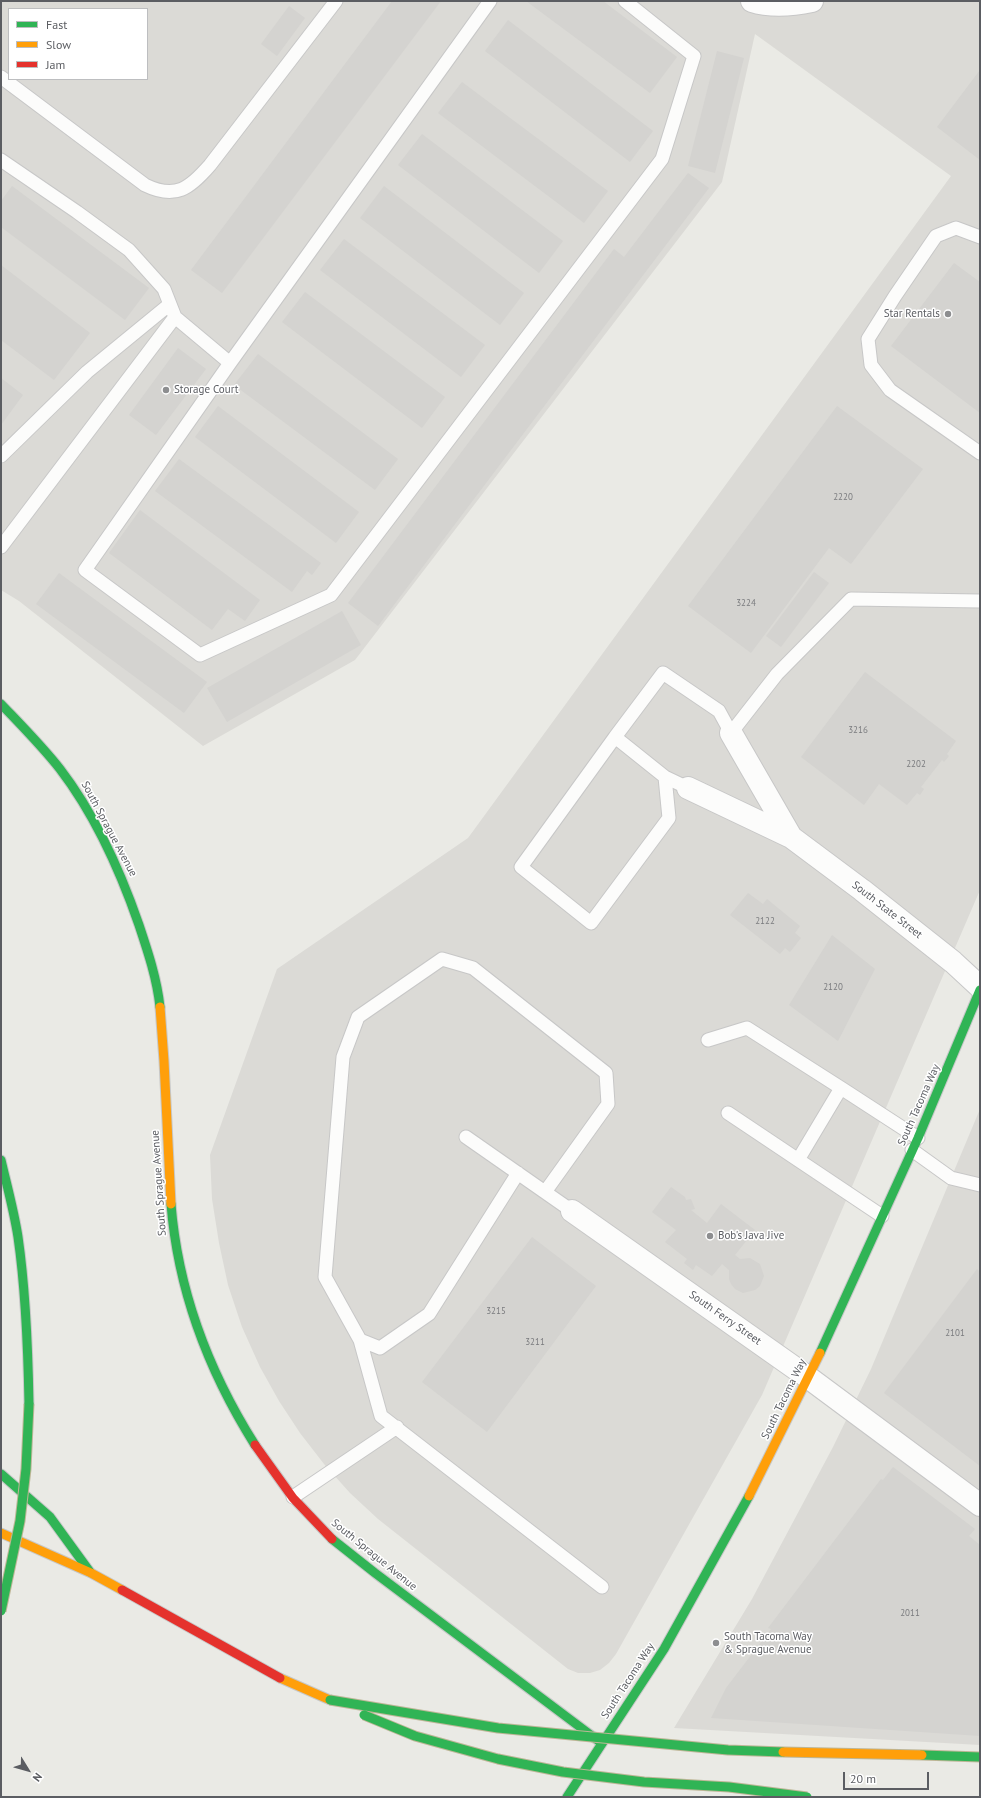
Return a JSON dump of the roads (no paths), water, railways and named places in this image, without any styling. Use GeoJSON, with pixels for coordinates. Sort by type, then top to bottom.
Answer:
{"type":"FeatureCollection","features":[{"type":"Feature","properties":{"kind":"main road","name":"South Sprague Avenue"},"geometry":{"type":"LineString","coordinates":[[1,704],[37,742],[68,779],[107,846],[127,888],[152,965],[159,998],[166,1094],[170,1194],[175,1244],[186,1292],[202,1340],[216,1374],[254,1444],[292,1497],[332,1539],[405,1596],[601,1743]]}},
{"type":"Feature","properties":{"kind":"main road","name":"South Tacoma Way"},"geometry":{"type":"LineString","coordinates":[[567,1797],[667,1643],[744,1506],[809,1378],[918,1138],[980,990]]}},
{"type":"Feature","properties":{"kind":"main road"},"geometry":{"type":"LineString","coordinates":[[1,1160],[10,1194],[21,1260],[28,1338],[27,1456],[22,1509],[12,1564],[1,1611]]}},
{"type":"Feature","properties":{"kind":"main road"},"geometry":{"type":"LineString","coordinates":[[1,1474],[50,1518],[91,1573]]}},
{"type":"Feature","properties":{"kind":"main road"},"geometry":{"type":"LineString","coordinates":[[1,1533],[91,1573],[269,1672],[415,1736],[498,1759],[562,1772],[644,1782],[729,1787],[807,1797]]}},
{"type":"Feature","properties":{"kind":"main road"},"geometry":{"type":"LineString","coordinates":[[330,1700],[498,1728],[728,1750],[980,1758]]}},
{"type":"Feature","properties":{"kind":"street"},"geometry":{"type":"LineString","coordinates":[[752,1],[758,3],[794,4],[812,1]]}},
{"type":"Feature","properties":{"kind":"street","name":"South State Street"},"geometry":{"type":"LineString","coordinates":[[731,733],[791,837]]}},
{"type":"Feature","properties":{"kind":"street","name":"South State Street"},"geometry":{"type":"LineString","coordinates":[[688,788],[791,837],[868,895],[952,962],[980,987]]}},
{"type":"Feature","properties":{"kind":"street","name":"South Ferry Street"},"geometry":{"type":"LineString","coordinates":[[572,1211],[809,1378],[980,1505]]}},
{"type":"Feature","properties":{"kind":"lane"},"geometry":{"type":"LineString","coordinates":[[1,77],[145,185],[158,190],[174,192],[192,184],[210,165],[336,1]]}},
{"type":"Feature","properties":{"kind":"lane"},"geometry":{"type":"LineString","coordinates":[[490,1],[230,363],[85,570],[200,655],[331,595],[662,159],[694,56],[625,1]]}},
{"type":"Feature","properties":{"kind":"lane"},"geometry":{"type":"LineString","coordinates":[[1,160],[129,250],[164,289],[175,317],[230,363]]}},
{"type":"Feature","properties":{"kind":"lane"},"geometry":{"type":"LineString","coordinates":[[980,237],[956,228],[936,236],[868,339],[870,365],[890,390],[980,453]]}},
{"type":"Feature","properties":{"kind":"lane"},"geometry":{"type":"LineString","coordinates":[[1,456],[87,372],[170,304]]}},
{"type":"Feature","properties":{"kind":"lane"},"geometry":{"type":"LineString","coordinates":[[1,547],[175,317]]}},
{"type":"Feature","properties":{"kind":"lane"},"geometry":{"type":"LineString","coordinates":[[665,777],[669,818],[591,923],[521,867],[663,673],[719,711],[731,733],[777,674],[851,599],[980,601]]}},
{"type":"Feature","properties":{"kind":"lane"},"geometry":{"type":"LineString","coordinates":[[615,737],[665,777],[688,788]]}},
{"type":"Feature","properties":{"kind":"lane"},"geometry":{"type":"LineString","coordinates":[[545,1192],[608,1104],[606,1073],[473,968],[442,959],[358,1017],[343,1057],[325,1277],[360,1340],[381,1416],[602,1587]]}},
{"type":"Feature","properties":{"kind":"lane"},"geometry":{"type":"LineString","coordinates":[[708,1040],[747,1028],[918,1138]]}},
{"type":"Feature","properties":{"kind":"lane"},"geometry":{"type":"LineString","coordinates":[[798,1160],[841,1088]]}},
{"type":"Feature","properties":{"kind":"lane"},"geometry":{"type":"LineString","coordinates":[[728,1113],[882,1216]]}},
{"type":"Feature","properties":{"kind":"lane","name":"South Ferry Street"},"geometry":{"type":"LineString","coordinates":[[466,1137],[572,1211]]}},
{"type":"Feature","properties":{"kind":"lane"},"geometry":{"type":"LineString","coordinates":[[912,1150],[951,1178],[980,1185]]}},
{"type":"Feature","properties":{"kind":"lane"},"geometry":{"type":"LineString","coordinates":[[360,1340],[380,1348],[429,1314],[518,1173]]}},
{"type":"Feature","properties":{"kind":"lane"},"geometry":{"type":"LineString","coordinates":[[292,1497],[396,1428]]}},
{"type":"Feature","properties":{"kind":"place","name":"Star Rentals"},"geometry":{"type":"Point","coordinates":[948,314]}},
{"type":"Feature","properties":{"kind":"place","name":"Storage Court"},"geometry":{"type":"Point","coordinates":[166,390]}},
{"type":"Feature","properties":{"kind":"place","name":"Bob's Java Jive"},"geometry":{"type":"Point","coordinates":[710,1236]}},
{"type":"Feature","properties":{"kind":"place","name":"South Tacoma Way & Sprague Avenue"},"geometry":{"type":"Point","coordinates":[716,1643]}}]}
